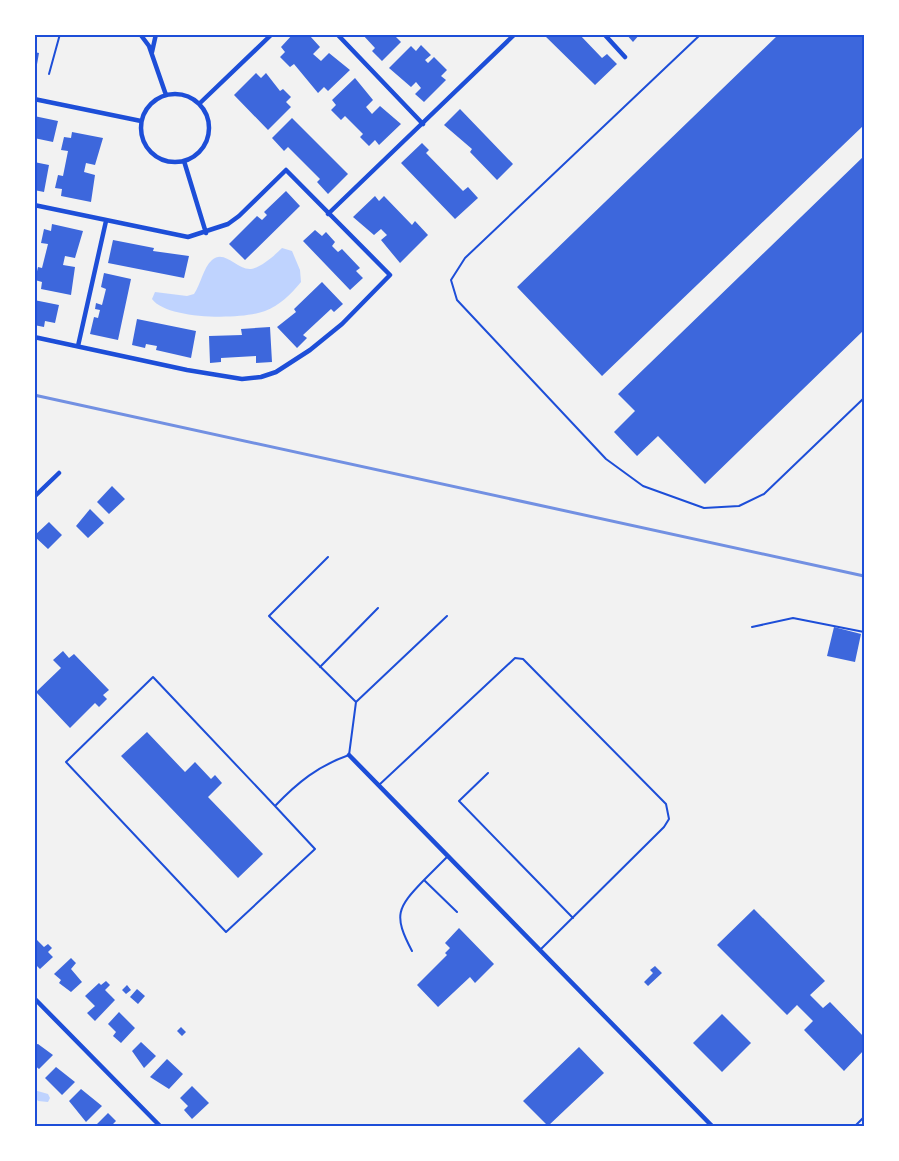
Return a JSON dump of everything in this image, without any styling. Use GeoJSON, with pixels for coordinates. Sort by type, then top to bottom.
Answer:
{"type":"FeatureCollection","features":[{"type":"Feature","properties":{"kind":"street"},"geometry":{"type":"LineString","coordinates":[[140,34],[152,53],[166,95]]}},
{"type":"Feature","properties":{"kind":"street"},"geometry":{"type":"LineString","coordinates":[[152,53],[156,34]]}},
{"type":"Feature","properties":{"kind":"street"},"geometry":{"type":"LineString","coordinates":[[199,104],[272,34]]}},
{"type":"Feature","properties":{"kind":"street"},"geometry":{"type":"LineString","coordinates":[[337,34],[423,124]]}},
{"type":"Feature","properties":{"kind":"street"},"geometry":{"type":"LineString","coordinates":[[328,214],[515,34]]}},
{"type":"Feature","properties":{"kind":"street"},"geometry":{"type":"LineString","coordinates":[[603,34],[625,57]]}},
{"type":"Feature","properties":{"kind":"street"},"geometry":{"type":"LineString","coordinates":[[166,95],[190,97],[199,104],[208,117],[207,140],[199,153],[184,161],[172,163],[153,155],[141,135],[141,121],[150,104],[166,95]]}},
{"type":"Feature","properties":{"kind":"street"},"geometry":{"type":"LineString","coordinates":[[34,99],[141,121]]}},
{"type":"Feature","properties":{"kind":"street"},"geometry":{"type":"LineString","coordinates":[[184,161],[206,233]]}},
{"type":"Feature","properties":{"kind":"street"},"geometry":{"type":"LineString","coordinates":[[34,205],[174,236],[188,237],[206,233],[239,216],[286,170],[390,275],[342,324],[310,350],[284,367],[261,377],[242,380],[34,337]]}},
{"type":"Feature","properties":{"kind":"street"},"geometry":{"type":"LineString","coordinates":[[78,346],[106,221]]}},
{"type":"Feature","properties":{"kind":"street"},"geometry":{"type":"LineString","coordinates":[[34,497],[59,473]]}},
{"type":"Feature","properties":{"kind":"street"},"geometry":{"type":"LineString","coordinates":[[349,755],[712,1126]]}},
{"type":"Feature","properties":{"kind":"street"},"geometry":{"type":"LineString","coordinates":[[34,998],[160,1126]]}},
{"type":"Feature","properties":{"kind":"lane"},"geometry":{"type":"LineString","coordinates":[[49,74],[60,34]]}},
{"type":"Feature","properties":{"kind":"lane"},"geometry":{"type":"LineString","coordinates":[[700,34],[465,258],[451,280],[457,300],[606,459],[643,486],[704,508],[739,506],[764,494],[864,398]]}},
{"type":"Feature","properties":{"kind":"lane"},"geometry":{"type":"LineString","coordinates":[[328,557],[269,616],[356,702]]}},
{"type":"Feature","properties":{"kind":"lane"},"geometry":{"type":"LineString","coordinates":[[320,667],[378,608]]}},
{"type":"Feature","properties":{"kind":"lane"},"geometry":{"type":"LineString","coordinates":[[275,806],[300,780],[327,763],[349,755],[356,702],[447,615]]}},
{"type":"Feature","properties":{"kind":"lane"},"geometry":{"type":"LineString","coordinates":[[752,627],[794,618],[864,632]]}},
{"type":"Feature","properties":{"kind":"lane"},"geometry":{"type":"LineString","coordinates":[[379,785],[515,658],[523,659],[666,804],[669,819],[664,827],[540,950]]}},
{"type":"Feature","properties":{"kind":"lane"},"geometry":{"type":"LineString","coordinates":[[153,677],[275,806],[315,849],[226,932],[66,762],[153,677]]}},
{"type":"Feature","properties":{"kind":"lane"},"geometry":{"type":"LineString","coordinates":[[488,773],[459,801],[573,918]]}},
{"type":"Feature","properties":{"kind":"lane"},"geometry":{"type":"LineString","coordinates":[[412,951],[402,932],[398,916],[406,899],[448,856]]}},
{"type":"Feature","properties":{"kind":"lane"},"geometry":{"type":"LineString","coordinates":[[424,880],[457,912]]}},
{"type":"Feature","properties":{"kind":"path"},"geometry":{"type":"LineString","coordinates":[[855,1126],[864,1117]]}},
{"type":"Feature","properties":{"kind":"water"},"geometry":{"type":"Polygon","coordinates":[[[282,248],[292,251],[300,270],[301,282],[284,299],[265,311],[240,316],[206,316],[173,311],[160,306],[152,299],[155,292],[187,296],[194,294],[206,267],[217,257],[226,258],[251,269],[264,263],[282,248]]]}},
{"type":"Feature","properties":{"kind":"water"},"geometry":{"type":"Polygon","coordinates":[[[34,1090],[48,1094],[50,1098],[48,1102],[38,1101],[34,1090]]]}},
{"type":"Feature","properties":{"kind":"building"},"geometry":{"type":"Polygon","coordinates":[[[293,34],[312,34],[310,36],[320,47],[313,54],[321,61],[329,53],[350,70],[328,91],[324,87],[318,93],[294,64],[290,67],[280,57],[285,52],[281,47],[293,34]]]}},
{"type":"Feature","properties":{"kind":"building"},"geometry":{"type":"Polygon","coordinates":[[[362,34],[393,34],[401,42],[382,61],[372,51],[375,48],[362,34]]]}},
{"type":"Feature","properties":{"kind":"building"},"geometry":{"type":"Polygon","coordinates":[[[543,34],[579,34],[602,58],[607,54],[617,64],[595,85],[543,34]]]}},
{"type":"Feature","properties":{"kind":"building"},"geometry":{"type":"Polygon","coordinates":[[[626,34],[640,34],[633,42],[626,34]]]}},
{"type":"Feature","properties":{"kind":"building"},"geometry":{"type":"Polygon","coordinates":[[[779,34],[864,34],[864,125],[602,376],[517,287],[779,34]]]}},
{"type":"Feature","properties":{"kind":"building"},"geometry":{"type":"Polygon","coordinates":[[[421,45],[431,55],[425,60],[428,63],[434,57],[447,70],[441,76],[446,80],[424,102],[415,94],[421,88],[416,82],[411,87],[389,68],[411,46],[416,51],[421,45]]]}},
{"type":"Feature","properties":{"kind":"building"},"geometry":{"type":"Polygon","coordinates":[[[34,52],[39,53],[36,70],[34,69],[34,52]]]}},
{"type":"Feature","properties":{"kind":"building"},"geometry":{"type":"Polygon","coordinates":[[[256,73],[261,78],[266,73],[280,91],[283,89],[291,97],[286,102],[291,107],[268,130],[234,95],[256,73]]]}},
{"type":"Feature","properties":{"kind":"building"},"geometry":{"type":"Polygon","coordinates":[[[355,78],[373,100],[366,107],[372,114],[380,106],[401,124],[379,145],[375,140],[369,146],[360,137],[363,134],[345,116],[341,120],[331,110],[336,105],[332,100],[355,78]]]}},
{"type":"Feature","properties":{"kind":"building"},"geometry":{"type":"Polygon","coordinates":[[[460,109],[513,164],[497,180],[470,152],[472,149],[444,125],[460,109]]]}},
{"type":"Feature","properties":{"kind":"building"},"geometry":{"type":"Polygon","coordinates":[[[34,116],[58,121],[53,142],[34,138],[34,116]]]}},
{"type":"Feature","properties":{"kind":"building"},"geometry":{"type":"Polygon","coordinates":[[[292,118],[348,174],[328,194],[317,182],[320,179],[288,147],[284,151],[272,138],[292,118]]]}},
{"type":"Feature","properties":{"kind":"building"},"geometry":{"type":"Polygon","coordinates":[[[72,132],[103,138],[95,165],[86,163],[84,172],[95,175],[91,202],[61,196],[62,189],[55,188],[58,175],[63,176],[68,151],[61,150],[64,137],[71,138],[72,132]]]}},
{"type":"Feature","properties":{"kind":"building"},"geometry":{"type":"Polygon","coordinates":[[[422,143],[429,150],[426,153],[463,191],[468,187],[478,198],[455,219],[401,163],[422,143]]]}},
{"type":"Feature","properties":{"kind":"building"},"geometry":{"type":"Polygon","coordinates":[[[864,156],[864,330],[705,484],[658,436],[637,456],[614,432],[635,411],[618,394],[864,156]]]}},
{"type":"Feature","properties":{"kind":"building"},"geometry":{"type":"Polygon","coordinates":[[[34,162],[49,165],[44,192],[34,190],[34,162]]]}},
{"type":"Feature","properties":{"kind":"building"},"geometry":{"type":"Polygon","coordinates":[[[286,191],[300,206],[245,260],[229,244],[257,216],[262,220],[267,215],[264,212],[286,191]]]}},
{"type":"Feature","properties":{"kind":"building"},"geometry":{"type":"Polygon","coordinates":[[[375,196],[379,201],[384,196],[412,225],[415,221],[428,235],[400,263],[381,240],[387,235],[381,229],[374,235],[353,217],[375,196]]]}},
{"type":"Feature","properties":{"kind":"building"},"geometry":{"type":"Polygon","coordinates":[[[52,224],[83,231],[75,258],[65,256],[63,265],[75,267],[71,295],[41,289],[42,282],[35,280],[38,267],[42,268],[48,244],[41,243],[44,229],[51,231],[52,224]]]}},
{"type":"Feature","properties":{"kind":"building"},"geometry":{"type":"Polygon","coordinates":[[[315,230],[322,236],[326,232],[335,242],[332,246],[338,252],[342,249],[360,268],[356,271],[363,278],[350,290],[303,241],[315,230]]]}},
{"type":"Feature","properties":{"kind":"building"},"geometry":{"type":"Polygon","coordinates":[[[113,240],[154,248],[153,251],[189,256],[184,278],[108,263],[113,240]]]}},
{"type":"Feature","properties":{"kind":"building"},"geometry":{"type":"Polygon","coordinates":[[[104,273],[131,279],[118,340],[90,334],[94,317],[98,318],[100,310],[95,309],[96,303],[102,305],[106,289],[101,287],[104,273]]]}},
{"type":"Feature","properties":{"kind":"building"},"geometry":{"type":"Polygon","coordinates":[[[322,282],[343,304],[334,312],[331,309],[303,335],[307,338],[297,348],[277,327],[296,312],[294,309],[322,282]]]}},
{"type":"Feature","properties":{"kind":"building"},"geometry":{"type":"Polygon","coordinates":[[[34,300],[59,305],[55,323],[45,321],[44,327],[34,325],[34,300]]]}},
{"type":"Feature","properties":{"kind":"building"},"geometry":{"type":"Polygon","coordinates":[[[137,319],[196,331],[191,358],[156,350],[157,346],[146,344],[145,348],[132,345],[137,319]]]}},
{"type":"Feature","properties":{"kind":"building"},"geometry":{"type":"Polygon","coordinates":[[[270,327],[272,362],[256,363],[256,356],[221,358],[221,362],[210,363],[209,336],[242,335],[241,329],[270,327]]]}},
{"type":"Feature","properties":{"kind":"building"},"geometry":{"type":"Polygon","coordinates":[[[112,486],[125,499],[109,514],[97,502],[112,486]]]}},
{"type":"Feature","properties":{"kind":"building"},"geometry":{"type":"Polygon","coordinates":[[[90,509],[104,523],[88,538],[76,526],[90,509]]]}},
{"type":"Feature","properties":{"kind":"building"},"geometry":{"type":"Polygon","coordinates":[[[49,522],[62,535],[48,549],[34,536],[49,522]]]}},
{"type":"Feature","properties":{"kind":"building"},"geometry":{"type":"Polygon","coordinates":[[[834,627],[861,634],[855,662],[827,656],[834,627]]]}},
{"type":"Feature","properties":{"kind":"building"},"geometry":{"type":"Polygon","coordinates":[[[63,651],[69,658],[74,654],[109,690],[103,695],[107,699],[99,707],[95,703],[70,728],[36,692],[61,668],[53,660],[63,651]]]}},
{"type":"Feature","properties":{"kind":"building"},"geometry":{"type":"Polygon","coordinates":[[[147,732],[185,772],[195,762],[211,779],[215,775],[222,783],[208,797],[263,854],[238,878],[121,756],[147,732]]]}},
{"type":"Feature","properties":{"kind":"building"},"geometry":{"type":"Polygon","coordinates":[[[754,909],[825,981],[810,995],[823,1008],[830,1002],[864,1037],[864,1050],[844,1071],[804,1030],[813,1021],[797,1005],[787,1015],[717,945],[754,909]]]}},
{"type":"Feature","properties":{"kind":"building"},"geometry":{"type":"Polygon","coordinates":[[[459,928],[494,964],[475,983],[470,977],[438,1007],[417,985],[447,955],[445,953],[450,948],[445,943],[459,928]]]}},
{"type":"Feature","properties":{"kind":"building"},"geometry":{"type":"Polygon","coordinates":[[[37,940],[44,947],[48,944],[52,948],[48,952],[53,957],[40,969],[34,963],[37,940]]]}},
{"type":"Feature","properties":{"kind":"building"},"geometry":{"type":"Polygon","coordinates":[[[71,958],[76,963],[71,969],[82,982],[71,992],[59,983],[61,980],[54,974],[71,958]]]}},
{"type":"Feature","properties":{"kind":"building"},"geometry":{"type":"Polygon","coordinates":[[[655,966],[662,973],[648,986],[644,982],[653,973],[650,970],[655,966]]]}},
{"type":"Feature","properties":{"kind":"building"},"geometry":{"type":"Polygon","coordinates":[[[106,981],[110,985],[105,990],[115,1000],[95,1021],[87,1013],[95,1006],[85,996],[99,983],[101,985],[106,981]]]}},
{"type":"Feature","properties":{"kind":"building"},"geometry":{"type":"Polygon","coordinates":[[[127,985],[131,990],[126,994],[122,990],[127,985]]]}},
{"type":"Feature","properties":{"kind":"building"},"geometry":{"type":"Polygon","coordinates":[[[137,989],[145,996],[138,1004],[130,997],[137,989]]]}},
{"type":"Feature","properties":{"kind":"building"},"geometry":{"type":"Polygon","coordinates":[[[119,1012],[135,1028],[121,1043],[113,1036],[116,1032],[108,1024],[119,1012]]]}},
{"type":"Feature","properties":{"kind":"building"},"geometry":{"type":"Polygon","coordinates":[[[722,1014],[751,1043],[722,1072],[693,1043],[722,1014]]]}},
{"type":"Feature","properties":{"kind":"building"},"geometry":{"type":"Polygon","coordinates":[[[181,1027],[186,1032],[182,1036],[177,1031],[181,1027]]]}},
{"type":"Feature","properties":{"kind":"building"},"geometry":{"type":"Polygon","coordinates":[[[141,1042],[156,1056],[144,1068],[132,1051],[141,1042]]]}},
{"type":"Feature","properties":{"kind":"building"},"geometry":{"type":"Polygon","coordinates":[[[38,1044],[53,1055],[39,1069],[34,1065],[34,1045],[38,1044]]]}},
{"type":"Feature","properties":{"kind":"building"},"geometry":{"type":"Polygon","coordinates":[[[579,1047],[604,1073],[548,1126],[523,1101],[579,1047]]]}},
{"type":"Feature","properties":{"kind":"building"},"geometry":{"type":"Polygon","coordinates":[[[167,1059],[183,1074],[169,1089],[150,1077],[167,1059]]]}},
{"type":"Feature","properties":{"kind":"building"},"geometry":{"type":"Polygon","coordinates":[[[56,1067],[75,1082],[62,1095],[45,1078],[56,1067]]]}},
{"type":"Feature","properties":{"kind":"building"},"geometry":{"type":"Polygon","coordinates":[[[192,1086],[209,1103],[192,1119],[184,1110],[188,1106],[180,1098],[192,1086]]]}},
{"type":"Feature","properties":{"kind":"building"},"geometry":{"type":"Polygon","coordinates":[[[81,1089],[102,1106],[86,1122],[69,1101],[81,1089]]]}},
{"type":"Feature","properties":{"kind":"building"},"geometry":{"type":"Polygon","coordinates":[[[108,1113],[116,1121],[113,1124],[115,1126],[95,1126],[108,1113]]]}},
{"type":"Feature","properties":{"kind":"railway"},"geometry":{"type":"LineString","coordinates":[[34,395],[864,576]]}}]}
